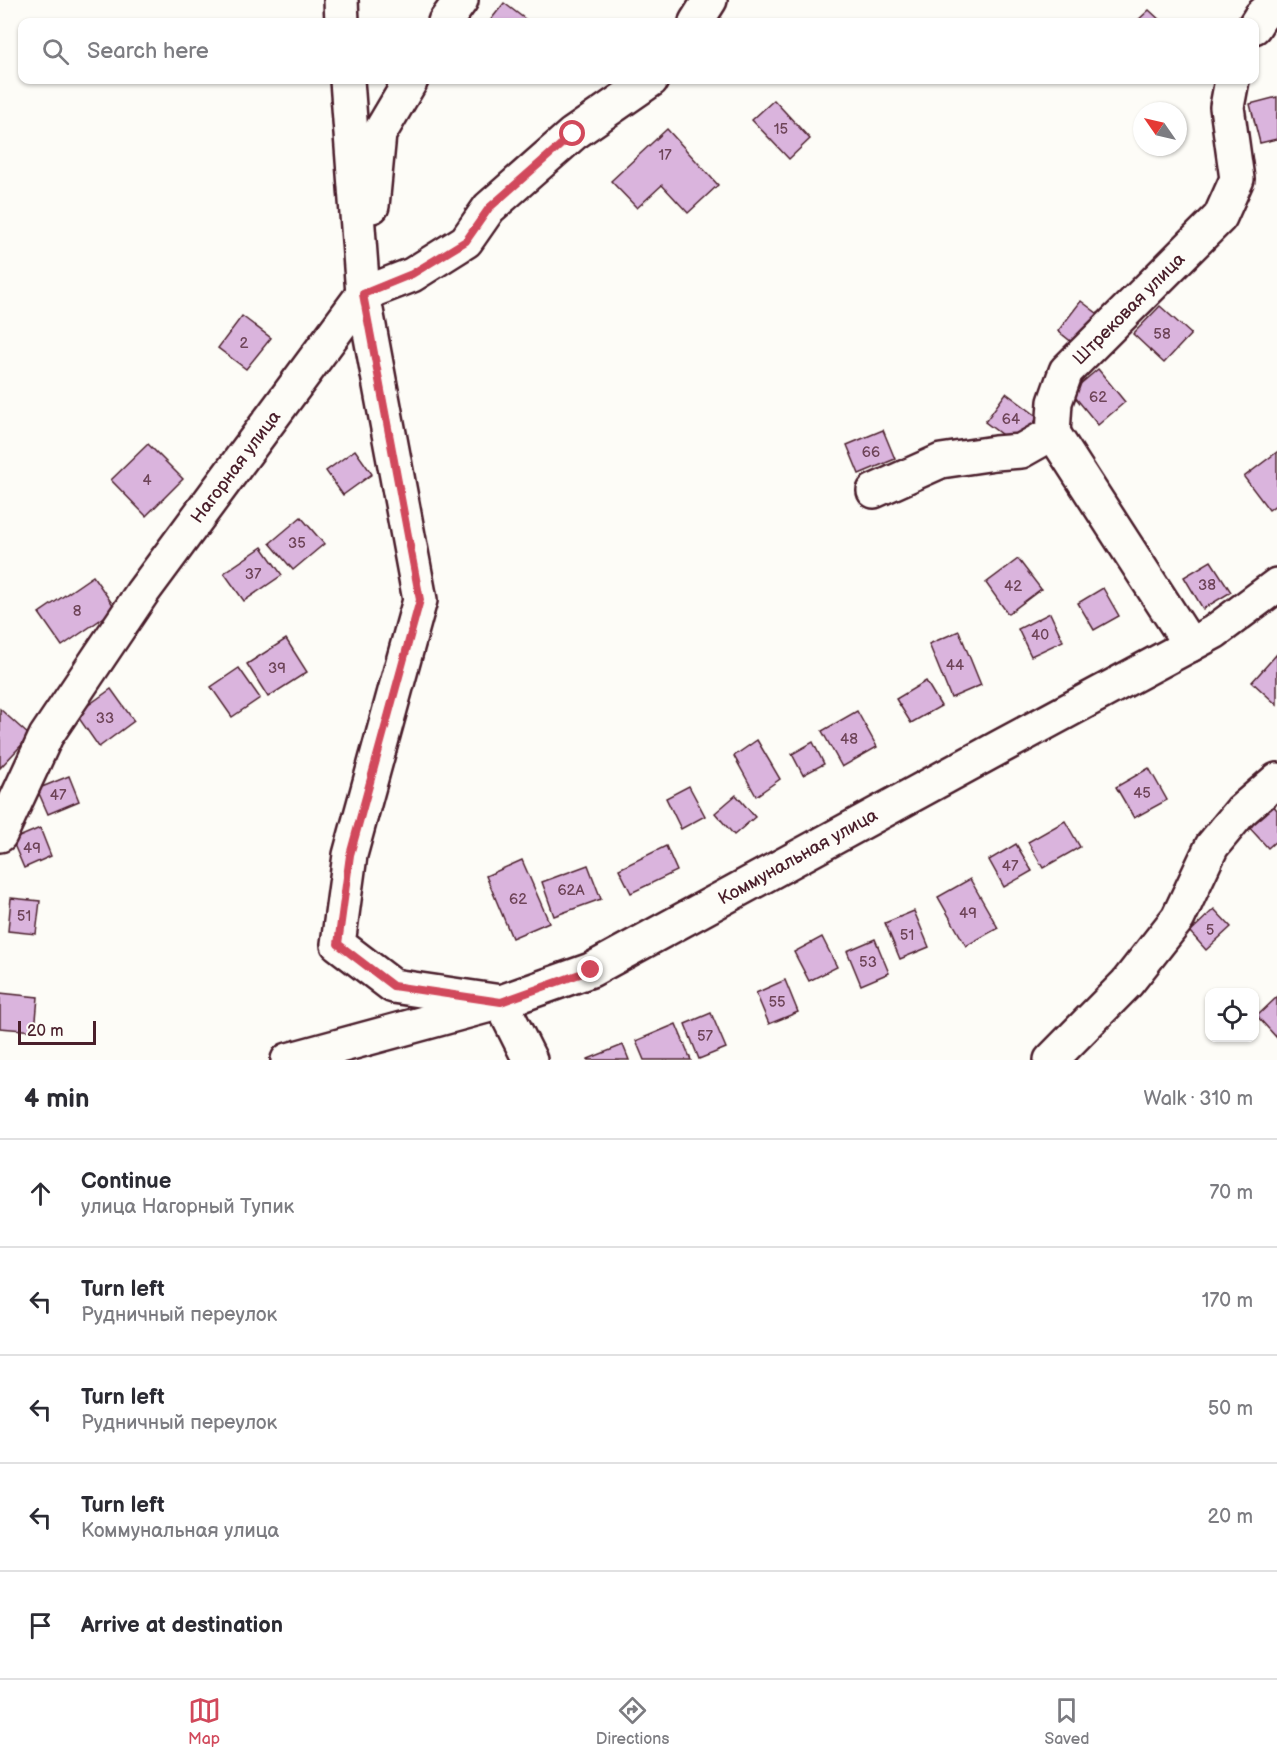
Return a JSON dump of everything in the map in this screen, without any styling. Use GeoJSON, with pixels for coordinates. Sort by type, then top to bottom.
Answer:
{"type":"FeatureCollection","features":[{"type":"Feature","properties":{"kind":"street"},"geometry":{"type":"LineString","coordinates":[[341,0],[342,18]]}},
{"type":"Feature","properties":{"kind":"street"},"geometry":{"type":"LineString","coordinates":[[699,18],[710,0]]}},
{"type":"Feature","properties":{"kind":"street"},"geometry":{"type":"LineString","coordinates":[[1259,19],[1277,2]]}},
{"type":"Feature","properties":{"kind":"street"},"geometry":{"type":"LineString","coordinates":[[347,84],[363,294],[420,600],[350,855],[338,944],[393,986],[501,1002],[530,1060]]}},
{"type":"Feature","properties":{"kind":"street"},"geometry":{"type":"LineString","coordinates":[[363,294],[379,134],[409,84]]}},
{"type":"Feature","properties":{"kind":"street"},"geometry":{"type":"LineString","coordinates":[[363,294],[412,274],[466,241],[489,208],[573,134],[645,84]]}},
{"type":"Feature","properties":{"kind":"street","name":"Штрековая улица"},"geometry":{"type":"LineString","coordinates":[[1053,433],[1055,402],[1066,371],[1220,217],[1237,179],[1227,107],[1231,84]]}},
{"type":"Feature","properties":{"kind":"street","name":"Нагорная улица"},"geometry":{"type":"LineString","coordinates":[[0,835],[46,736],[142,593],[363,294]]}},
{"type":"Feature","properties":{"kind":"street"},"geometry":{"type":"LineString","coordinates":[[874,491],[941,461],[1021,451],[1053,433],[1190,645]]}},
{"type":"Feature","properties":{"kind":"street","name":"Коммунальная улица"},"geometry":{"type":"LineString","coordinates":[[288,1060],[346,1052],[591,970],[1214,632],[1277,585]]}},
{"type":"Feature","properties":{"kind":"street"},"geometry":{"type":"LineString","coordinates":[[1051,1060],[1127,983],[1178,918],[1212,846],[1241,811],[1277,780]]}},
{"type":"Feature","properties":{"kind":"building"},"geometry":{"type":"Polygon","coordinates":[[[504,3],[524,18],[492,18],[504,3]]]}},
{"type":"Feature","properties":{"kind":"building"},"geometry":{"type":"Polygon","coordinates":[[[1149,10],[1158,18],[1140,18],[1149,10]]]}},
{"type":"Feature","properties":{"kind":"building"},"geometry":{"type":"Polygon","coordinates":[[[1277,97],[1277,139],[1260,143],[1250,104],[1277,97]]]}},
{"type":"Feature","properties":{"kind":"building"},"geometry":{"type":"Polygon","coordinates":[[[774,100],[810,139],[789,159],[752,120],[774,100]]]}},
{"type":"Feature","properties":{"kind":"building"},"geometry":{"type":"Polygon","coordinates":[[[667,129],[718,185],[688,213],[662,185],[637,208],[611,181],[667,129]]]}},
{"type":"Feature","properties":{"kind":"building"},"geometry":{"type":"Polygon","coordinates":[[[1081,301],[1106,320],[1083,351],[1058,331],[1081,301]]]}},
{"type":"Feature","properties":{"kind":"building"},"geometry":{"type":"Polygon","coordinates":[[[1160,306],[1191,334],[1164,363],[1133,334],[1160,306]]]}},
{"type":"Feature","properties":{"kind":"building"},"geometry":{"type":"Polygon","coordinates":[[[242,316],[271,338],[246,369],[218,348],[242,316]]]}},
{"type":"Feature","properties":{"kind":"building"},"geometry":{"type":"Polygon","coordinates":[[[1098,369],[1125,402],[1098,425],[1071,392],[1098,369]]]}},
{"type":"Feature","properties":{"kind":"building"},"geometry":{"type":"Polygon","coordinates":[[[1006,393],[1038,417],[1017,446],[985,422],[1006,393]]]}},
{"type":"Feature","properties":{"kind":"building"},"geometry":{"type":"Polygon","coordinates":[[[883,430],[895,459],[859,474],[847,445],[883,430]]]}},
{"type":"Feature","properties":{"kind":"building"},"geometry":{"type":"Polygon","coordinates":[[[148,444],[183,479],[146,516],[111,480],[148,444]]]}},
{"type":"Feature","properties":{"kind":"building"},"geometry":{"type":"Polygon","coordinates":[[[355,450],[372,474],[343,495],[326,471],[355,450]]]}},
{"type":"Feature","properties":{"kind":"building"},"geometry":{"type":"Polygon","coordinates":[[[1277,452],[1277,504],[1269,510],[1244,477],[1277,452]]]}},
{"type":"Feature","properties":{"kind":"building"},"geometry":{"type":"Polygon","coordinates":[[[301,517],[324,544],[293,570],[270,543],[301,517]]]}},
{"type":"Feature","properties":{"kind":"building"},"geometry":{"type":"Polygon","coordinates":[[[262,547],[282,575],[244,601],[224,573],[262,547]]]}},
{"type":"Feature","properties":{"kind":"building"},"geometry":{"type":"Polygon","coordinates":[[[1018,559],[1041,589],[1008,614],[986,583],[1018,559]]]}},
{"type":"Feature","properties":{"kind":"building"},"geometry":{"type":"Polygon","coordinates":[[[1211,561],[1231,592],[1203,609],[1184,577],[1211,561]]]}},
{"type":"Feature","properties":{"kind":"building"},"geometry":{"type":"Polygon","coordinates":[[[93,576],[116,609],[62,646],[39,613],[93,576]]]}},
{"type":"Feature","properties":{"kind":"building"},"geometry":{"type":"Polygon","coordinates":[[[1103,588],[1119,616],[1094,630],[1078,603],[1103,588]]]}},
{"type":"Feature","properties":{"kind":"building"},"geometry":{"type":"Polygon","coordinates":[[[1050,613],[1063,641],[1031,656],[1018,629],[1050,613]]]}},
{"type":"Feature","properties":{"kind":"building"},"geometry":{"type":"Polygon","coordinates":[[[959,631],[981,685],[951,698],[929,644],[959,631]]]}},
{"type":"Feature","properties":{"kind":"building"},"geometry":{"type":"Polygon","coordinates":[[[286,639],[307,672],[268,697],[247,664],[286,639]]]}},
{"type":"Feature","properties":{"kind":"building"},"geometry":{"type":"Polygon","coordinates":[[[1277,654],[1277,705],[1252,682],[1277,654]]]}},
{"type":"Feature","properties":{"kind":"building"},"geometry":{"type":"Polygon","coordinates":[[[239,668],[260,698],[232,717],[211,687],[239,668]]]}},
{"type":"Feature","properties":{"kind":"building"},"geometry":{"type":"Polygon","coordinates":[[[926,681],[941,706],[911,723],[896,699],[926,681]]]}},
{"type":"Feature","properties":{"kind":"building"},"geometry":{"type":"Polygon","coordinates":[[[111,689],[134,721],[99,747],[76,714],[111,689]]]}},
{"type":"Feature","properties":{"kind":"building"},"geometry":{"type":"Polygon","coordinates":[[[0,709],[30,736],[0,768],[0,709]]]}},
{"type":"Feature","properties":{"kind":"building"},"geometry":{"type":"Polygon","coordinates":[[[857,711],[877,747],[842,767],[822,731],[857,711]]]}},
{"type":"Feature","properties":{"kind":"building"},"geometry":{"type":"Polygon","coordinates":[[[757,740],[780,779],[756,796],[734,756],[757,740]]]}},
{"type":"Feature","properties":{"kind":"building"},"geometry":{"type":"Polygon","coordinates":[[[813,742],[824,764],[803,775],[792,754],[813,742]]]}},
{"type":"Feature","properties":{"kind":"building"},"geometry":{"type":"Polygon","coordinates":[[[1149,768],[1167,800],[1134,818],[1116,787],[1149,768]]]}},
{"type":"Feature","properties":{"kind":"building"},"geometry":{"type":"Polygon","coordinates":[[[69,776],[79,801],[48,814],[37,789],[69,776]]]}},
{"type":"Feature","properties":{"kind":"building"},"geometry":{"type":"Polygon","coordinates":[[[689,786],[705,816],[681,829],[666,798],[689,786]]]}},
{"type":"Feature","properties":{"kind":"building"},"geometry":{"type":"Polygon","coordinates":[[[736,795],[755,817],[734,835],[715,813],[736,795]]]}},
{"type":"Feature","properties":{"kind":"building"},"geometry":{"type":"Polygon","coordinates":[[[1272,804],[1277,810],[1277,840],[1268,848],[1248,826],[1272,804]]]}},
{"type":"Feature","properties":{"kind":"building"},"geometry":{"type":"Polygon","coordinates":[[[1065,821],[1080,847],[1043,868],[1028,842],[1065,821]]]}},
{"type":"Feature","properties":{"kind":"building"},"geometry":{"type":"Polygon","coordinates":[[[40,828],[51,856],[24,868],[12,840],[40,828]]]}},
{"type":"Feature","properties":{"kind":"building"},"geometry":{"type":"Polygon","coordinates":[[[1016,844],[1032,871],[1004,887],[989,860],[1016,844]]]}},
{"type":"Feature","properties":{"kind":"building"},"geometry":{"type":"Polygon","coordinates":[[[666,846],[677,871],[631,893],[619,869],[666,846]]]}},
{"type":"Feature","properties":{"kind":"building"},"geometry":{"type":"Polygon","coordinates":[[[522,860],[549,922],[512,938],[486,876],[522,860]]]}},
{"type":"Feature","properties":{"kind":"building"},"geometry":{"type":"Polygon","coordinates":[[[588,865],[601,899],[554,916],[542,882],[588,865]]]}},
{"type":"Feature","properties":{"kind":"building"},"geometry":{"type":"Polygon","coordinates":[[[970,879],[998,928],[966,946],[938,897],[970,879]]]}},
{"type":"Feature","properties":{"kind":"building"},"geometry":{"type":"Polygon","coordinates":[[[11,898],[40,901],[36,934],[8,931],[11,898]]]}},
{"type":"Feature","properties":{"kind":"building"},"geometry":{"type":"Polygon","coordinates":[[[1214,909],[1231,927],[1206,950],[1190,932],[1214,909]]]}},
{"type":"Feature","properties":{"kind":"building"},"geometry":{"type":"Polygon","coordinates":[[[914,911],[929,947],[900,959],[885,923],[914,911]]]}},
{"type":"Feature","properties":{"kind":"building"},"geometry":{"type":"Polygon","coordinates":[[[822,937],[837,967],[809,981],[794,952],[822,937]]]}},
{"type":"Feature","properties":{"kind":"building"},"geometry":{"type":"Polygon","coordinates":[[[875,939],[889,973],[861,985],[847,951],[875,939]]]}},
{"type":"Feature","properties":{"kind":"building"},"geometry":{"type":"Polygon","coordinates":[[[785,980],[798,1012],[769,1024],[756,993],[785,980]]]}},
{"type":"Feature","properties":{"kind":"building"},"geometry":{"type":"Polygon","coordinates":[[[0,993],[38,997],[35,1031],[0,1028],[0,993]]]}},
{"type":"Feature","properties":{"kind":"building"},"geometry":{"type":"Polygon","coordinates":[[[1277,997],[1277,1038],[1259,1018],[1259,1014],[1277,997]]]}},
{"type":"Feature","properties":{"kind":"building"},"geometry":{"type":"Polygon","coordinates":[[[711,1013],[726,1048],[699,1059],[685,1024],[711,1013]]]}},
{"type":"Feature","properties":{"kind":"building"},"geometry":{"type":"Polygon","coordinates":[[[676,1024],[691,1060],[644,1060],[636,1041],[676,1024]]]}},
{"type":"Feature","properties":{"kind":"building"},"geometry":{"type":"Polygon","coordinates":[[[623,1045],[629,1060],[588,1060],[588,1059],[623,1045]]]}},
{"type":"Feature","properties":{"kind":"route"},"geometry":{"type":"LineString","coordinates":[[573,134],[489,208],[466,241],[412,274],[363,294],[420,600],[350,855],[338,944],[393,986],[501,1002],[591,970]]}}]}
